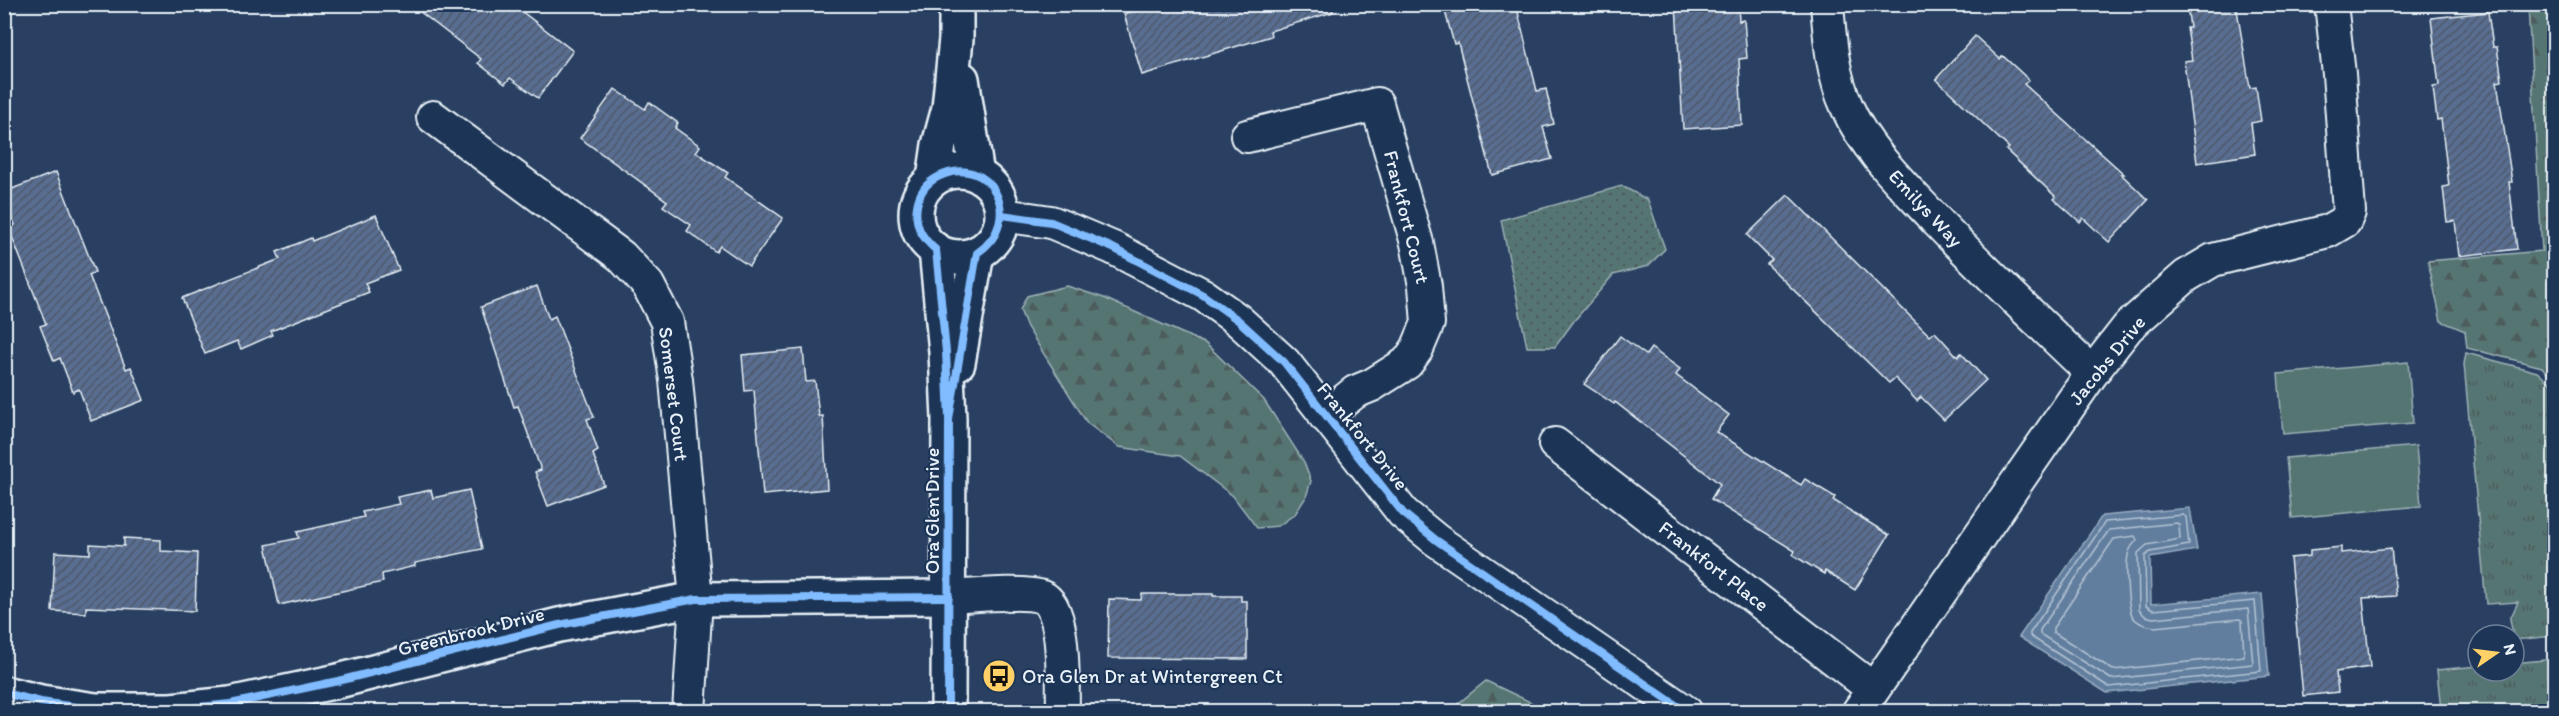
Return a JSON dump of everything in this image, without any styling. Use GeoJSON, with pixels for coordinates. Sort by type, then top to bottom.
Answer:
{"type":"FeatureCollection","features":[{"type":"Feature","properties":{"kind":"street"},"geometry":{"type":"LineString","coordinates":[[934,179],[939,146],[949,108],[956,39],[956,4]]}},
{"type":"Feature","properties":{"kind":"street","name":"Emilys Way"},"geometry":{"type":"LineString","coordinates":[[1827,4],[1832,64],[1847,107],[1869,144],[1896,178],[1966,252],[2092,373]]}},
{"type":"Feature","properties":{"kind":"street","name":"Jacobs Drive"},"geometry":{"type":"LineString","coordinates":[[1865,700],[2092,373],[2128,327],[2186,276],[2213,260],[2328,231],[2345,221],[2349,212],[2339,74],[2331,4]]}},
{"type":"Feature","properties":{"kind":"street"},"geometry":{"type":"LineString","coordinates":[[956,39],[977,175]]}},
{"type":"Feature","properties":{"kind":"street","name":"Frankfort Court"},"geometry":{"type":"LineString","coordinates":[[1247,136],[1377,104],[1417,243],[1425,286],[1428,323],[1417,349],[1407,363],[1372,385],[1355,392],[1325,416]]}},
{"type":"Feature","properties":{"kind":"street","name":"Somerset Court"},"geometry":{"type":"LineString","coordinates":[[433,117],[621,256],[648,285],[668,322],[676,380],[696,599],[689,711]]}},
{"type":"Feature","properties":{"kind":"street"},"geometry":{"type":"LineString","coordinates":[[962,171],[977,175],[987,181],[995,191],[1002,215],[1000,227],[994,238],[977,253],[956,256],[936,250],[926,241],[919,229],[916,215],[918,201],[924,189],[934,179],[948,172],[962,171]]}},
{"type":"Feature","properties":{"kind":"street","name":"Frankfort Drive"},"geometry":{"type":"LineString","coordinates":[[1002,215],[1051,222],[1113,248],[1203,295],[1238,320],[1284,362],[1403,513],[1445,546],[1686,711]]}},
{"type":"Feature","properties":{"kind":"street","name":"Ora Glen Drive"},"geometry":{"type":"LineString","coordinates":[[936,250],[949,418],[948,711]]}},
{"type":"Feature","properties":{"kind":"street","name":"Ora Glen Drive"},"geometry":{"type":"LineString","coordinates":[[949,418],[977,253]]}},
{"type":"Feature","properties":{"kind":"street","name":"Frankfort Place"},"geometry":{"type":"LineString","coordinates":[[1555,444],[1865,700]]}},
{"type":"Feature","properties":{"kind":"street"},"geometry":{"type":"LineString","coordinates":[[949,597],[1025,595],[1042,597],[1052,604],[1058,619],[1063,711]]}},
{"type":"Feature","properties":{"kind":"street","name":"Greenbrook Drive"},"geometry":{"type":"LineString","coordinates":[[4,693],[41,702],[96,710],[230,708],[559,625],[696,599],[949,597]]}},
{"type":"Feature","properties":{"kind":"green space"},"geometry":{"type":"Polygon","coordinates":[[[2528,5],[2554,5],[2554,381],[2542,367],[2467,348],[2465,331],[2441,321],[2428,261],[2542,251],[2528,5]]]}},
{"type":"Feature","properties":{"kind":"green space"},"geometry":{"type":"Polygon","coordinates":[[[1622,186],[1648,200],[1665,249],[1648,266],[1613,275],[1555,347],[1527,347],[1501,220],[1622,186]]]}},
{"type":"Feature","properties":{"kind":"green space"},"geometry":{"type":"Polygon","coordinates":[[[1067,286],[1104,298],[1206,344],[1264,400],[1304,462],[1311,481],[1306,497],[1295,514],[1278,526],[1257,528],[1233,496],[1180,456],[1119,447],[1087,423],[1027,327],[1020,310],[1027,296],[1067,286]]]}},
{"type":"Feature","properties":{"kind":"green space"},"geometry":{"type":"Polygon","coordinates":[[[2466,353],[2537,372],[2554,387],[2554,636],[2526,639],[2526,623],[2511,623],[2510,619],[2518,602],[2486,604],[2464,364],[2466,353]]]}},
{"type":"Feature","properties":{"kind":"green space"},"geometry":{"type":"Polygon","coordinates":[[[2408,362],[2413,423],[2283,434],[2278,374],[2408,362]]]}},
{"type":"Feature","properties":{"kind":"green space"},"geometry":{"type":"Polygon","coordinates":[[[2416,446],[2421,506],[2292,518],[2286,458],[2416,446]]]}},
{"type":"Feature","properties":{"kind":"green space"},"geometry":{"type":"Polygon","coordinates":[[[2554,659],[2554,711],[2441,711],[2437,670],[2466,667],[2466,683],[2526,683],[2526,662],[2554,659]]]}},
{"type":"Feature","properties":{"kind":"green space"},"geometry":{"type":"Polygon","coordinates":[[[1486,681],[1549,711],[1449,711],[1486,681]]]}},
{"type":"Feature","properties":{"kind":"water"},"geometry":{"type":"Polygon","coordinates":[[[2190,508],[2197,550],[2150,558],[2151,604],[2262,594],[2269,676],[2107,693],[2019,637],[2102,516],[2190,508]]]}},
{"type":"Feature","properties":{"kind":"building"},"geometry":{"type":"Polygon","coordinates":[[[410,4],[512,4],[573,51],[538,98],[510,78],[505,84],[478,63],[481,59],[410,4]]]}},
{"type":"Feature","properties":{"kind":"building"},"geometry":{"type":"Polygon","coordinates":[[[1158,4],[1331,4],[1333,12],[1270,31],[1271,36],[1142,75],[1124,14],[1158,4]]]}},
{"type":"Feature","properties":{"kind":"building"},"geometry":{"type":"Polygon","coordinates":[[[1443,4],[1516,4],[1537,91],[1546,89],[1554,124],[1543,127],[1552,159],[1492,175],[1458,43],[1454,44],[1443,4]]]}},
{"type":"Feature","properties":{"kind":"building"},"geometry":{"type":"Polygon","coordinates":[[[1676,4],[1738,4],[1739,21],[1744,20],[1747,58],[1739,59],[1742,125],[1683,129],[1676,4]]]}},
{"type":"Feature","properties":{"kind":"building"},"geometry":{"type":"Polygon","coordinates":[[[2187,4],[2236,4],[2250,88],[2256,87],[2261,121],[2251,123],[2255,154],[2197,163],[2184,61],[2192,60],[2187,28],[2190,28],[2187,4]]]}},
{"type":"Feature","properties":{"kind":"building"},"geometry":{"type":"Polygon","coordinates":[[[2488,12],[2493,47],[2497,47],[2502,81],[2497,82],[2512,182],[2509,182],[2517,249],[2459,256],[2455,221],[2447,222],[2443,187],[2449,186],[2441,119],[2437,120],[2433,87],[2439,86],[2431,18],[2488,12]]]}},
{"type":"Feature","properties":{"kind":"building"},"geometry":{"type":"Polygon","coordinates":[[[1975,36],[2000,59],[2003,56],[2029,80],[2024,84],[2124,174],[2121,174],[2148,200],[2109,242],[2083,218],[2080,222],[2054,199],[2056,197],[2006,150],[2009,148],[1936,79],[1975,36]]]}},
{"type":"Feature","properties":{"kind":"building"},"geometry":{"type":"Polygon","coordinates":[[[615,89],[645,109],[649,102],[678,123],[675,128],[700,146],[696,152],[728,173],[725,177],[783,218],[749,266],[720,246],[716,252],[687,231],[691,225],[663,206],[667,201],[580,138],[615,89]]]}},
{"type":"Feature","properties":{"kind":"building"},"geometry":{"type":"Polygon","coordinates":[[[56,172],[95,272],[89,275],[126,369],[131,367],[144,400],[91,421],[79,389],[73,392],[60,358],[54,361],[40,326],[46,324],[9,229],[15,225],[4,198],[4,192],[56,172]]]}},
{"type":"Feature","properties":{"kind":"building"},"geometry":{"type":"Polygon","coordinates":[[[1788,195],[1930,336],[1935,332],[1958,357],[1961,353],[1986,380],[1944,420],[1921,397],[1917,401],[1895,378],[1889,383],[1767,264],[1772,260],[1747,235],[1788,195]]]}},
{"type":"Feature","properties":{"kind":"building"},"geometry":{"type":"Polygon","coordinates":[[[376,215],[399,270],[365,283],[369,292],[271,331],[273,335],[241,349],[237,341],[205,354],[182,298],[280,259],[277,252],[311,238],[312,241],[376,215]]]}},
{"type":"Feature","properties":{"kind":"building"},"geometry":{"type":"Polygon","coordinates":[[[537,286],[549,319],[555,316],[594,417],[587,419],[598,451],[593,454],[604,485],[548,506],[535,472],[541,470],[518,406],[514,407],[481,307],[537,286]]]}},
{"type":"Feature","properties":{"kind":"building"},"geometry":{"type":"Polygon","coordinates":[[[1620,336],[1646,355],[1651,348],[1680,369],[1676,375],[1729,415],[1716,432],[1801,485],[1805,479],[1835,497],[1833,500],[1889,535],[1855,590],[1793,555],[1795,551],[1711,499],[1720,484],[1615,402],[1614,404],[1584,384],[1620,336]]]}},
{"type":"Feature","properties":{"kind":"building"},"geometry":{"type":"Polygon","coordinates":[[[803,349],[806,382],[815,381],[819,416],[823,416],[827,489],[763,495],[754,390],[745,391],[742,355],[803,349]]]}},
{"type":"Feature","properties":{"kind":"building"},"geometry":{"type":"Polygon","coordinates":[[[431,490],[433,498],[469,490],[482,549],[415,563],[415,566],[382,574],[383,582],[279,605],[266,545],[299,538],[297,532],[364,517],[362,512],[399,504],[397,497],[431,490]]]}},
{"type":"Feature","properties":{"kind":"building"},"geometry":{"type":"Polygon","coordinates":[[[124,538],[161,540],[161,551],[197,553],[195,611],[86,607],[86,613],[52,611],[55,552],[90,554],[90,544],[124,546],[124,538]]]}},
{"type":"Feature","properties":{"kind":"building"},"geometry":{"type":"Polygon","coordinates":[[[2341,547],[2341,553],[2391,548],[2396,596],[2363,598],[2370,667],[2336,672],[2338,692],[2303,696],[2290,558],[2310,556],[2310,550],[2341,547]]]}},
{"type":"Feature","properties":{"kind":"building"},"geometry":{"type":"Polygon","coordinates":[[[1142,594],[1241,596],[1241,601],[1247,601],[1247,659],[1108,658],[1109,599],[1141,600],[1142,594]]]}},
{"type":"Feature","properties":{"kind":"cycle path"},"geometry":{"type":"LineString","coordinates":[[948,712],[949,419],[946,352],[936,250],[920,231],[916,213],[919,197],[924,189],[934,179],[957,171],[973,173],[986,181],[996,193],[1000,208],[999,224],[992,239],[977,253],[949,419]]}},
{"type":"Feature","properties":{"kind":"cycle path"},"geometry":{"type":"LineString","coordinates":[[1002,215],[1051,222],[1113,248],[1203,295],[1238,320],[1284,362],[1403,513],[1436,540],[1686,712]]}},
{"type":"Feature","properties":{"kind":"cycle path"},"geometry":{"type":"LineString","coordinates":[[4,693],[41,702],[96,710],[171,710],[230,704],[338,681],[559,625],[696,599],[949,597]]}},
{"type":"Feature","properties":{"kind":"place","name":"Ora Glen Dr at Wintergreen Ct"},"geometry":{"type":"Point","coordinates":[999,676]}}]}
